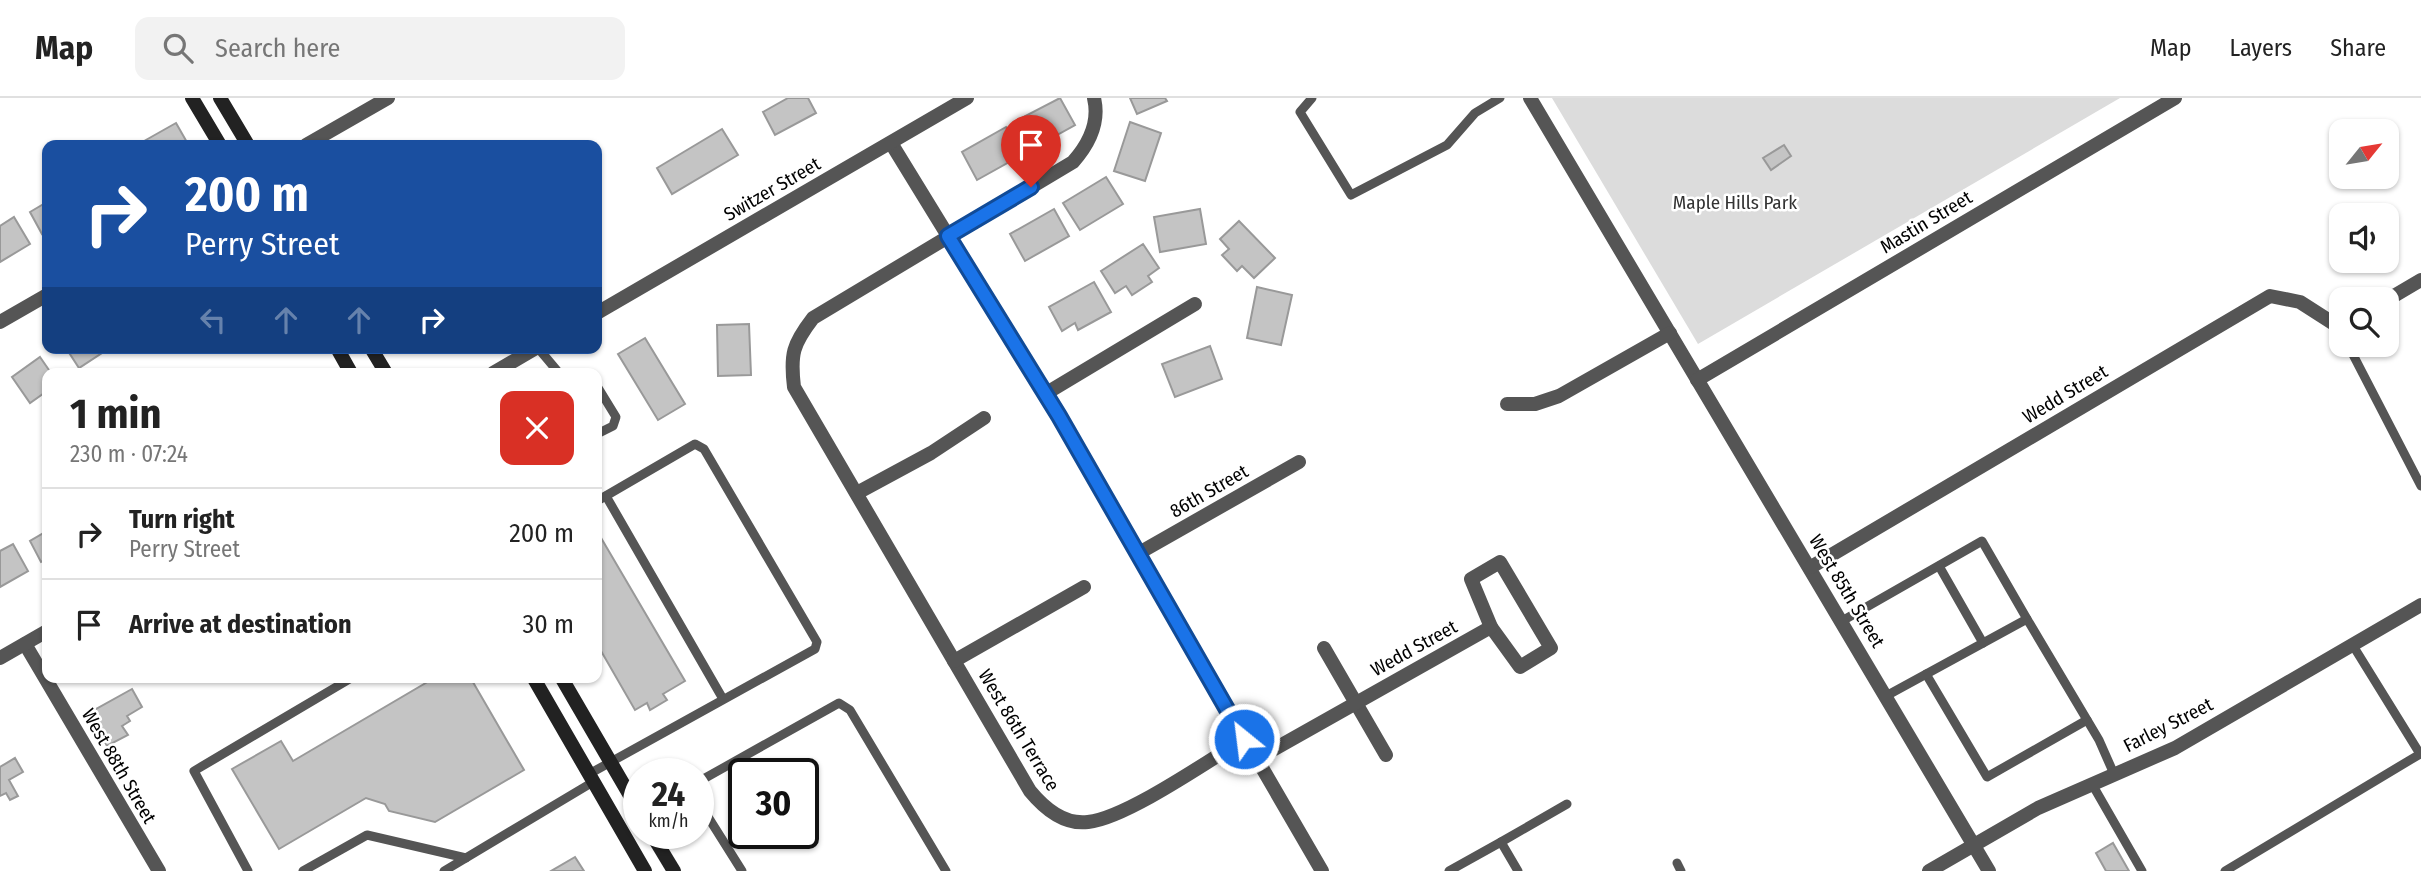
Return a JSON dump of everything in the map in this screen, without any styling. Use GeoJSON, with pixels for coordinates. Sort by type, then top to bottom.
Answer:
{"type":"FeatureCollection","features":[{"type":"Feature","properties":{"kind":"main road"},"geometry":{"type":"LineString","coordinates":[[192,98],[217,140]]}},
{"type":"Feature","properties":{"kind":"main road"},"geometry":{"type":"LineString","coordinates":[[220,98],[245,140]]}},
{"type":"Feature","properties":{"kind":"main road"},"geometry":{"type":"LineString","coordinates":[[536,683],[645,871]]}},
{"type":"Feature","properties":{"kind":"main road"},"geometry":{"type":"LineString","coordinates":[[564,683],[623,784]]}},
{"type":"Feature","properties":{"kind":"main road"},"geometry":{"type":"LineString","coordinates":[[661,849],[674,871]]}},
{"type":"Feature","properties":{"kind":"street"},"geometry":{"type":"LineString","coordinates":[[315,140],[388,98]]}},
{"type":"Feature","properties":{"kind":"street","name":"Switzer Street"},"geometry":{"type":"LineString","coordinates":[[602,310],[967,98]]}},
{"type":"Feature","properties":{"kind":"street","name":"West 86th Terrace"},"geometry":{"type":"LineString","coordinates":[[1094,98],[1094,126],[1086,146],[1073,162],[813,318],[796,340],[791,362],[794,387],[1030,791],[1044,808],[1062,818],[1086,822],[1114,816],[1244,739]]}},
{"type":"Feature","properties":{"kind":"street","name":"West 85th Street"},"geometry":{"type":"LineString","coordinates":[[1530,98],[1811,567],[1989,871]]}},
{"type":"Feature","properties":{"kind":"street","name":"Mastin Street"},"geometry":{"type":"LineString","coordinates":[[1697,380],[2175,98]]}},
{"type":"Feature","properties":{"kind":"street"},"geometry":{"type":"LineString","coordinates":[[891,143],[1045,394],[1139,553],[1255,760],[1322,871]]}},
{"type":"Feature","properties":{"kind":"street"},"geometry":{"type":"LineString","coordinates":[[2399,293],[2421,280]]}},
{"type":"Feature","properties":{"kind":"street","name":"Wedd Street"},"geometry":{"type":"LineString","coordinates":[[1811,567],[2270,296],[2300,302],[2329,320]]}},
{"type":"Feature","properties":{"kind":"street"},"geometry":{"type":"LineString","coordinates":[[0,322],[42,298]]}},
{"type":"Feature","properties":{"kind":"street"},"geometry":{"type":"LineString","coordinates":[[1045,394],[1195,304]]}},
{"type":"Feature","properties":{"kind":"street"},"geometry":{"type":"LineString","coordinates":[[1507,404],[1535,404],[1559,396],[1670,333]]}},
{"type":"Feature","properties":{"kind":"street"},"geometry":{"type":"LineString","coordinates":[[502,368],[526,354]]}},
{"type":"Feature","properties":{"kind":"street"},"geometry":{"type":"LineString","coordinates":[[858,493],[931,453],[984,418]]}},
{"type":"Feature","properties":{"kind":"street","name":"86th Street"},"geometry":{"type":"LineString","coordinates":[[1139,553],[1299,462]]}},
{"type":"Feature","properties":{"kind":"street"},"geometry":{"type":"LineString","coordinates":[[1500,562],[1551,648],[1520,667],[1490,627],[1471,579],[1500,562]]}},
{"type":"Feature","properties":{"kind":"street","name":"West 86th Terrace"},"geometry":{"type":"LineString","coordinates":[[954,661],[1084,587]]}},
{"type":"Feature","properties":{"kind":"street","name":"Farley Street"},"geometry":{"type":"LineString","coordinates":[[1928,871],[2038,808],[2175,747],[2421,605]]}},
{"type":"Feature","properties":{"kind":"street","name":"Wedd Street"},"geometry":{"type":"LineString","coordinates":[[1255,760],[1490,627]]}},
{"type":"Feature","properties":{"kind":"street"},"geometry":{"type":"LineString","coordinates":[[0,658],[42,634]]}},
{"type":"Feature","properties":{"kind":"street","name":"West 88th Street"},"geometry":{"type":"LineString","coordinates":[[25,643],[42,672]]}},
{"type":"Feature","properties":{"kind":"street"},"geometry":{"type":"LineString","coordinates":[[1324,648],[1386,755]]}},
{"type":"Feature","properties":{"kind":"street","name":"West 88th Street"},"geometry":{"type":"LineString","coordinates":[[49,683],[159,871]]}},
{"type":"Feature","properties":{"kind":"lane"},"geometry":{"type":"LineString","coordinates":[[1311,98],[1300,112],[1351,195],[1447,145],[1475,113],[1500,98]]}},
{"type":"Feature","properties":{"kind":"lane"},"geometry":{"type":"LineString","coordinates":[[542,354],[555,368]]}},
{"type":"Feature","properties":{"kind":"lane"},"geometry":{"type":"LineString","coordinates":[[2354,357],[2421,486]]}},
{"type":"Feature","properties":{"kind":"lane"},"geometry":{"type":"LineString","coordinates":[[602,394],[616,417],[613,426],[602,432]]}},
{"type":"Feature","properties":{"kind":"lane"},"geometry":{"type":"LineString","coordinates":[[444,871],[591,778],[609,761],[815,649],[817,642],[704,449],[695,444],[602,498]]}},
{"type":"Feature","properties":{"kind":"lane"},"geometry":{"type":"LineString","coordinates":[[606,496],[723,699]]}},
{"type":"Feature","properties":{"kind":"lane"},"geometry":{"type":"LineString","coordinates":[[1842,621],[1982,541],[2087,720],[2114,774]]}},
{"type":"Feature","properties":{"kind":"lane"},"geometry":{"type":"LineString","coordinates":[[1938,566],[1983,643]]}},
{"type":"Feature","properties":{"kind":"lane"},"geometry":{"type":"LineString","coordinates":[[1886,696],[2027,619]]}},
{"type":"Feature","properties":{"kind":"lane"},"geometry":{"type":"LineString","coordinates":[[2225,871],[2420,755],[2352,644]]}},
{"type":"Feature","properties":{"kind":"lane"},"geometry":{"type":"LineString","coordinates":[[1926,674],[1987,777],[2087,720]]}},
{"type":"Feature","properties":{"kind":"lane"},"geometry":{"type":"LineString","coordinates":[[248,871],[194,772],[342,683]]}},
{"type":"Feature","properties":{"kind":"lane"},"geometry":{"type":"LineString","coordinates":[[714,773],[839,704],[850,710],[946,871]]}},
{"type":"Feature","properties":{"kind":"lane"},"geometry":{"type":"LineString","coordinates":[[2092,783],[2142,871]]}},
{"type":"Feature","properties":{"kind":"lane"},"geometry":{"type":"LineString","coordinates":[[1448,871],[1567,804]]}},
{"type":"Feature","properties":{"kind":"lane"},"geometry":{"type":"LineString","coordinates":[[714,826],[742,871]]}},
{"type":"Feature","properties":{"kind":"lane"},"geometry":{"type":"LineString","coordinates":[[303,871],[367,835],[466,858]]}},
{"type":"Feature","properties":{"kind":"lane"},"geometry":{"type":"LineString","coordinates":[[1501,842],[1518,871]]}},
{"type":"Feature","properties":{"kind":"green space","name":"Maple Hills Park"},"geometry":{"type":"Polygon","coordinates":[[[1552,98],[2120,98],[1698,344],[1552,98]]]}},
{"type":"Feature","properties":{"kind":"building"},"geometry":{"type":"Polygon","coordinates":[[[788,98],[808,98],[816,113],[775,135],[763,112],[788,98]]]}},
{"type":"Feature","properties":{"kind":"building"},"geometry":{"type":"Polygon","coordinates":[[[1060,98],[1075,125],[1030,150],[1014,122],[1060,98]]]}},
{"type":"Feature","properties":{"kind":"building"},"geometry":{"type":"Polygon","coordinates":[[[1130,98],[1165,98],[1167,101],[1137,114],[1130,98]]]}},
{"type":"Feature","properties":{"kind":"building"},"geometry":{"type":"Polygon","coordinates":[[[1130,122],[1161,133],[1145,181],[1114,171],[1130,122]]]}},
{"type":"Feature","properties":{"kind":"building"},"geometry":{"type":"Polygon","coordinates":[[[176,123],[186,140],[146,140],[176,123]]]}},
{"type":"Feature","properties":{"kind":"building"},"geometry":{"type":"Polygon","coordinates":[[[1006,127],[1022,155],[977,180],[962,152],[1006,127]]]}},
{"type":"Feature","properties":{"kind":"building"},"geometry":{"type":"Polygon","coordinates":[[[722,129],[738,155],[672,194],[657,168],[722,129]]]}},
{"type":"Feature","properties":{"kind":"building"},"geometry":{"type":"Polygon","coordinates":[[[1784,145],[1791,156],[1771,170],[1763,158],[1784,145]]]}},
{"type":"Feature","properties":{"kind":"building"},"geometry":{"type":"Polygon","coordinates":[[[1106,177],[1123,204],[1080,230],[1063,203],[1106,177]]]}},
{"type":"Feature","properties":{"kind":"building"},"geometry":{"type":"Polygon","coordinates":[[[42,205],[42,234],[30,212],[42,205]]]}},
{"type":"Feature","properties":{"kind":"building"},"geometry":{"type":"Polygon","coordinates":[[[1054,209],[1069,236],[1025,261],[1010,234],[1054,209]]]}},
{"type":"Feature","properties":{"kind":"building"},"geometry":{"type":"Polygon","coordinates":[[[1200,209],[1206,244],[1160,252],[1154,217],[1200,209]]]}},
{"type":"Feature","properties":{"kind":"building"},"geometry":{"type":"Polygon","coordinates":[[[14,217],[30,244],[0,262],[0,226],[14,217]]]}},
{"type":"Feature","properties":{"kind":"building"},"geometry":{"type":"Polygon","coordinates":[[[1239,221],[1275,258],[1254,278],[1242,266],[1237,271],[1222,255],[1229,249],[1220,239],[1239,221]]]}},
{"type":"Feature","properties":{"kind":"building"},"geometry":{"type":"Polygon","coordinates":[[[1143,244],[1159,268],[1148,276],[1152,282],[1132,295],[1126,286],[1115,293],[1101,271],[1143,244]]]}},
{"type":"Feature","properties":{"kind":"building"},"geometry":{"type":"Polygon","coordinates":[[[1094,282],[1111,312],[1078,330],[1075,323],[1062,331],[1049,307],[1094,282]]]}},
{"type":"Feature","properties":{"kind":"building"},"geometry":{"type":"Polygon","coordinates":[[[1257,287],[1292,295],[1281,345],[1247,338],[1257,287]]]}},
{"type":"Feature","properties":{"kind":"building"},"geometry":{"type":"Polygon","coordinates":[[[749,324],[751,375],[718,376],[717,325],[749,324]]]}},
{"type":"Feature","properties":{"kind":"building"},"geometry":{"type":"Polygon","coordinates":[[[645,338],[685,404],[658,420],[618,354],[645,338]]]}},
{"type":"Feature","properties":{"kind":"building"},"geometry":{"type":"Polygon","coordinates":[[[1210,346],[1222,379],[1175,397],[1162,364],[1210,346]]]}},
{"type":"Feature","properties":{"kind":"building"},"geometry":{"type":"Polygon","coordinates":[[[70,354],[100,354],[79,368],[70,354]]]}},
{"type":"Feature","properties":{"kind":"building"},"geometry":{"type":"Polygon","coordinates":[[[40,357],[48,368],[42,368],[42,395],[30,403],[12,377],[40,357]]]}},
{"type":"Feature","properties":{"kind":"building"},"geometry":{"type":"Polygon","coordinates":[[[42,534],[42,562],[41,562],[30,541],[42,534]]]}},
{"type":"Feature","properties":{"kind":"building"},"geometry":{"type":"Polygon","coordinates":[[[602,540],[685,681],[663,694],[667,700],[650,710],[647,703],[635,710],[602,653],[602,540]]]}},
{"type":"Feature","properties":{"kind":"building"},"geometry":{"type":"Polygon","coordinates":[[[13,544],[28,571],[0,587],[0,551],[13,544]]]}},
{"type":"Feature","properties":{"kind":"building"},"geometry":{"type":"Polygon","coordinates":[[[426,683],[473,683],[524,770],[435,822],[389,811],[385,804],[366,798],[279,849],[232,769],[281,741],[293,761],[426,683]]]}},
{"type":"Feature","properties":{"kind":"building"},"geometry":{"type":"Polygon","coordinates":[[[132,689],[142,707],[127,716],[130,721],[122,726],[128,735],[107,746],[89,713],[132,689]]]}},
{"type":"Feature","properties":{"kind":"building"},"geometry":{"type":"Polygon","coordinates":[[[15,758],[23,772],[9,780],[18,796],[10,800],[6,793],[0,796],[0,767],[15,758]]]}},
{"type":"Feature","properties":{"kind":"building"},"geometry":{"type":"Polygon","coordinates":[[[2113,843],[2129,871],[2106,871],[2096,853],[2113,843]]]}},
{"type":"Feature","properties":{"kind":"building"},"geometry":{"type":"Polygon","coordinates":[[[575,857],[584,871],[551,871],[575,857]]]}},
{"type":"Feature","properties":{"kind":"route"},"geometry":{"type":"LineString","coordinates":[[1031,187],[948,236],[1059,416],[1244,739]]}}]}
